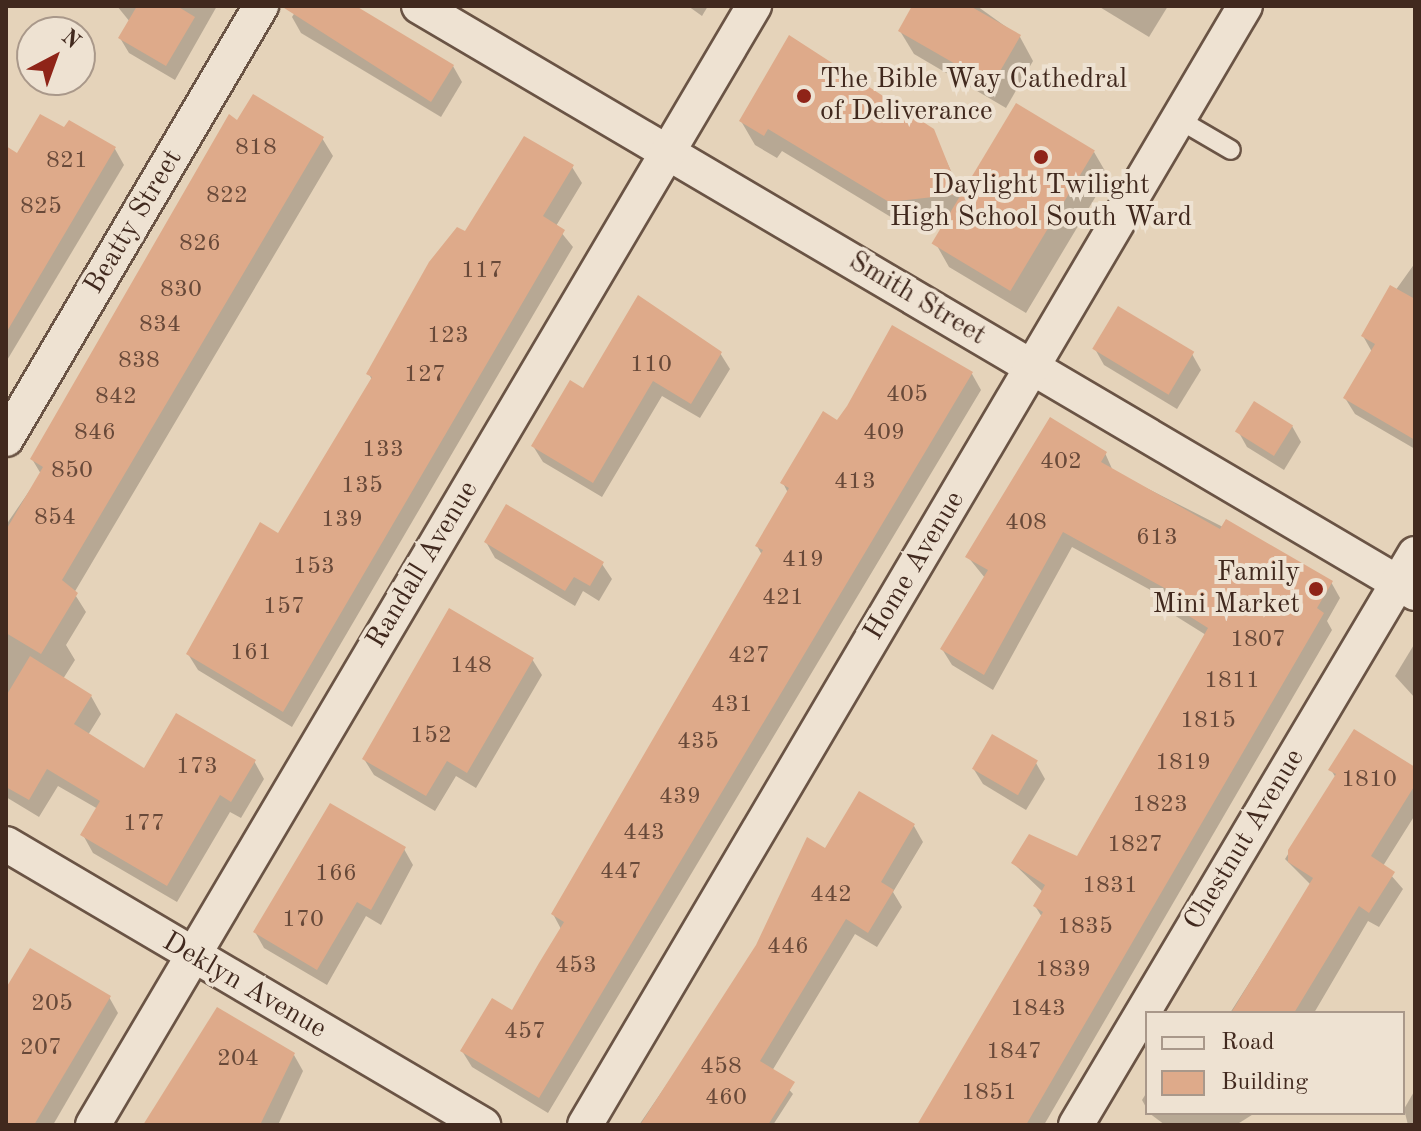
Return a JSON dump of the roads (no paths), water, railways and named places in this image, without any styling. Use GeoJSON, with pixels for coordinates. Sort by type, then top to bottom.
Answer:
{"type":"FeatureCollection","features":[{"type":"Feature","properties":{"kind":"street","name":"Beatty Street"},"geometry":{"type":"LineString","coordinates":[[6,439],[261,6]]}},
{"type":"Feature","properties":{"kind":"street","name":"Smith Street"},"geometry":{"type":"LineString","coordinates":[[419,6],[1032,368],[1409,577]]}},
{"type":"Feature","properties":{"kind":"street","name":"Randall Avenue"},"geometry":{"type":"LineString","coordinates":[[93,1125],[754,6]]}},
{"type":"Feature","properties":{"kind":"street","name":"Home Avenue"},"geometry":{"type":"LineString","coordinates":[[585,1125],[1245,6]]}},
{"type":"Feature","properties":{"kind":"street","name":"Chestnut Avenue"},"geometry":{"type":"LineString","coordinates":[[1145,1011],[1409,577]]}},
{"type":"Feature","properties":{"kind":"street","name":"Deklyn Avenue"},"geometry":{"type":"LineString","coordinates":[[6,844],[483,1125]]}},
{"type":"Feature","properties":{"kind":"street","name":"Chestnut Avenue"},"geometry":{"type":"LineString","coordinates":[[1076,1125],[1145,1011]]}},
{"type":"Feature","properties":{"kind":"lane"},"geometry":{"type":"LineString","coordinates":[[1178,119],[1231,150]]}},
{"type":"Feature","properties":{"kind":"place","name":"The Bible Way Cathedral of Deliverance"},"geometry":{"type":"Point","coordinates":[804,96]}},
{"type":"Feature","properties":{"kind":"place","name":"Daylight Twilight High School South Ward"},"geometry":{"type":"Point","coordinates":[1041,157]}},
{"type":"Feature","properties":{"kind":"place","name":"Family Mini Market"},"geometry":{"type":"Point","coordinates":[1316,589]}}]}
